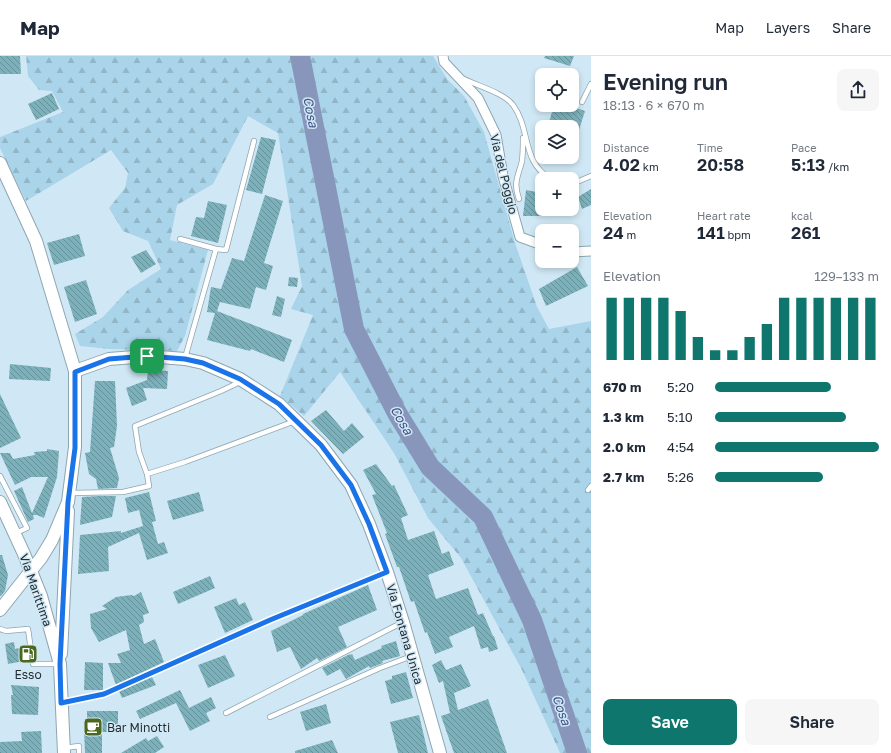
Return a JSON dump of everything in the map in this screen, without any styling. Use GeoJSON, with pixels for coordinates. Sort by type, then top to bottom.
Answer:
{"type":"FeatureCollection","features":[{"type":"Feature","properties":{"kind":"main road"},"geometry":{"type":"LineString","coordinates":[[0,163],[36,241],[75,372],[75,448],[69,497],[60,664]]}},
{"type":"Feature","properties":{"kind":"main road","name":"Via Fontana Unica"},"geometry":{"type":"LineString","coordinates":[[75,372],[109,359],[147,356],[185,359],[203,363],[243,381],[279,404],[321,445],[351,485],[369,524],[387,572],[403,622],[440,753]]}},
{"type":"Feature","properties":{"kind":"main road"},"geometry":{"type":"LineString","coordinates":[[0,610],[41,558],[52,540],[69,497]]}},
{"type":"Feature","properties":{"kind":"main road","name":"Via Marittima"},"geometry":{"type":"LineString","coordinates":[[0,502],[31,570],[41,596],[60,664],[63,750]]}},
{"type":"Feature","properties":{"kind":"street","name":"Via del Poggio"},"geometry":{"type":"LineString","coordinates":[[443,56],[444,62],[478,98],[496,135],[503,176],[520,237],[535,242]]}},
{"type":"Feature","properties":{"kind":"street"},"geometry":{"type":"LineString","coordinates":[[579,251],[591,250]]}},
{"type":"Feature","properties":{"kind":"lane"},"geometry":{"type":"LineString","coordinates":[[457,76],[501,96],[512,104],[519,116],[529,152],[535,166],[542,172]]}},
{"type":"Feature","properties":{"kind":"lane"},"geometry":{"type":"LineString","coordinates":[[582,102],[591,84]]}},
{"type":"Feature","properties":{"kind":"lane"},"geometry":{"type":"LineString","coordinates":[[519,199],[515,189],[517,175],[522,160],[524,134]]}},
{"type":"Feature","properties":{"kind":"lane"},"geometry":{"type":"LineString","coordinates":[[180,238],[226,250],[254,141]]}},
{"type":"Feature","properties":{"kind":"lane"},"geometry":{"type":"LineString","coordinates":[[579,181],[591,176]]}},
{"type":"Feature","properties":{"kind":"lane"},"geometry":{"type":"LineString","coordinates":[[185,359],[216,248]]}},
{"type":"Feature","properties":{"kind":"lane"},"geometry":{"type":"LineString","coordinates":[[69,497],[123,492],[149,486],[147,474],[139,452],[135,426],[243,381]]}},
{"type":"Feature","properties":{"kind":"lane"},"geometry":{"type":"LineString","coordinates":[[147,474],[185,462],[296,421]]}},
{"type":"Feature","properties":{"kind":"lane"},"geometry":{"type":"LineString","coordinates":[[0,476],[27,528],[15,534]]}},
{"type":"Feature","properties":{"kind":"lane"},"geometry":{"type":"LineString","coordinates":[[61,703],[104,694],[270,620],[387,572]]}},
{"type":"Feature","properties":{"kind":"lane"},"geometry":{"type":"LineString","coordinates":[[226,713],[403,622]]}},
{"type":"Feature","properties":{"kind":"lane"},"geometry":{"type":"LineString","coordinates":[[0,629],[6,632],[28,629],[33,664],[60,664]]}},
{"type":"Feature","properties":{"kind":"lane"},"geometry":{"type":"LineString","coordinates":[[270,717],[380,668],[412,656]]}},
{"type":"Feature","properties":{"kind":"lane"},"geometry":{"type":"LineString","coordinates":[[63,750],[79,746],[79,753]]}},
{"type":"Feature","properties":{"kind":"green space"},"geometry":{"type":"Polygon","coordinates":[[[26,56],[433,56],[447,79],[464,96],[484,132],[515,243],[537,307],[549,329],[591,321],[591,753],[560,753],[522,670],[461,558],[428,518],[394,453],[340,372],[304,416],[280,396],[313,315],[291,309],[302,286],[278,133],[248,116],[213,184],[177,205],[170,240],[208,250],[185,336],[177,351],[109,349],[80,346],[75,334],[103,317],[128,290],[161,269],[148,241],[123,231],[109,208],[125,188],[128,173],[111,150],[26,201],[0,148],[0,137],[63,112],[52,91],[39,90],[28,76],[26,56]]]}},
{"type":"Feature","properties":{"kind":"building"},"geometry":{"type":"Polygon","coordinates":[[[0,56],[20,56],[21,74],[0,74],[0,56]]]}},
{"type":"Feature","properties":{"kind":"building"},"geometry":{"type":"Polygon","coordinates":[[[545,56],[574,56],[570,66],[544,58],[545,56]]]}},
{"type":"Feature","properties":{"kind":"building"},"geometry":{"type":"Polygon","coordinates":[[[52,93],[59,109],[36,120],[28,104],[52,93]]]}},
{"type":"Feature","properties":{"kind":"building"},"geometry":{"type":"Polygon","coordinates":[[[579,109],[585,111],[579,130],[579,120],[550,120],[552,112],[579,112],[579,109]]]}},
{"type":"Feature","properties":{"kind":"building"},"geometry":{"type":"Polygon","coordinates":[[[261,137],[276,140],[262,194],[246,190],[261,137]]]}},
{"type":"Feature","properties":{"kind":"building"},"geometry":{"type":"Polygon","coordinates":[[[591,189],[591,205],[582,209],[579,196],[591,189]]]}},
{"type":"Feature","properties":{"kind":"building"},"geometry":{"type":"Polygon","coordinates":[[[526,190],[535,192],[535,216],[523,216],[526,190]]]}},
{"type":"Feature","properties":{"kind":"building"},"geometry":{"type":"Polygon","coordinates":[[[265,195],[283,201],[264,263],[273,266],[266,290],[256,287],[250,309],[220,302],[217,311],[292,340],[284,362],[251,349],[250,351],[207,340],[215,313],[207,312],[211,287],[221,289],[232,258],[244,261],[265,195]]]}},
{"type":"Feature","properties":{"kind":"building"},"geometry":{"type":"Polygon","coordinates":[[[208,201],[227,205],[218,243],[191,236],[196,217],[204,218],[208,201]]]}},
{"type":"Feature","properties":{"kind":"building"},"geometry":{"type":"Polygon","coordinates":[[[79,234],[85,256],[54,265],[47,243],[79,234]]]}},
{"type":"Feature","properties":{"kind":"building"},"geometry":{"type":"Polygon","coordinates":[[[146,250],[156,264],[141,273],[131,257],[146,250]]]}},
{"type":"Feature","properties":{"kind":"building"},"geometry":{"type":"Polygon","coordinates":[[[575,268],[578,268],[588,286],[546,306],[539,289],[575,268]]]}},
{"type":"Feature","properties":{"kind":"building"},"geometry":{"type":"Polygon","coordinates":[[[289,277],[298,278],[297,287],[288,286],[289,277]]]}},
{"type":"Feature","properties":{"kind":"building"},"geometry":{"type":"Polygon","coordinates":[[[86,280],[97,314],[75,322],[64,287],[86,280]]]}},
{"type":"Feature","properties":{"kind":"building"},"geometry":{"type":"Polygon","coordinates":[[[277,296],[285,299],[281,317],[272,315],[277,296]]]}},
{"type":"Feature","properties":{"kind":"building"},"geometry":{"type":"Polygon","coordinates":[[[10,364],[51,368],[50,381],[9,379],[10,364]]]}},
{"type":"Feature","properties":{"kind":"building"},"geometry":{"type":"Polygon","coordinates":[[[148,370],[168,371],[167,389],[143,388],[147,400],[132,406],[126,388],[147,380],[148,370]]]}},
{"type":"Feature","properties":{"kind":"building"},"geometry":{"type":"Polygon","coordinates":[[[95,381],[115,381],[117,426],[114,447],[110,448],[119,478],[117,488],[98,489],[96,479],[89,474],[85,453],[90,452],[95,381]]]}},
{"type":"Feature","properties":{"kind":"building"},"geometry":{"type":"Polygon","coordinates":[[[0,394],[21,438],[0,448],[0,394]]]}},
{"type":"Feature","properties":{"kind":"building"},"geometry":{"type":"Polygon","coordinates":[[[326,410],[344,431],[352,423],[364,437],[343,454],[311,421],[326,410]]]}},
{"type":"Feature","properties":{"kind":"building"},"geometry":{"type":"Polygon","coordinates":[[[47,449],[59,451],[57,477],[44,518],[33,515],[34,519],[28,522],[14,491],[22,487],[32,513],[48,477],[31,477],[15,485],[0,453],[10,453],[13,459],[35,455],[34,452],[47,451],[47,449]]]}},
{"type":"Feature","properties":{"kind":"building"},"geometry":{"type":"Polygon","coordinates":[[[376,464],[392,486],[394,485],[408,515],[401,518],[408,540],[434,531],[442,554],[449,551],[454,565],[428,575],[436,599],[468,588],[478,615],[483,613],[494,636],[498,649],[489,652],[488,647],[481,649],[474,626],[449,637],[453,647],[435,654],[427,632],[425,633],[414,601],[411,602],[399,567],[397,567],[385,534],[387,533],[372,495],[376,494],[363,470],[376,464]]]}},
{"type":"Feature","properties":{"kind":"building"},"geometry":{"type":"Polygon","coordinates":[[[149,492],[156,521],[152,522],[158,544],[164,542],[168,553],[147,560],[139,533],[108,547],[109,571],[78,574],[80,535],[121,531],[121,533],[143,526],[139,510],[128,513],[125,498],[149,492]]]}},
{"type":"Feature","properties":{"kind":"building"},"geometry":{"type":"Polygon","coordinates":[[[199,492],[204,511],[173,520],[167,501],[199,492]]]}},
{"type":"Feature","properties":{"kind":"building"},"geometry":{"type":"Polygon","coordinates":[[[116,496],[112,517],[80,525],[82,497],[116,496]]]}},
{"type":"Feature","properties":{"kind":"building"},"geometry":{"type":"Polygon","coordinates":[[[0,555],[2,555],[8,575],[5,591],[1,596],[0,596],[0,555]]]}},
{"type":"Feature","properties":{"kind":"building"},"geometry":{"type":"Polygon","coordinates":[[[210,576],[215,588],[178,604],[173,592],[210,576]]]}},
{"type":"Feature","properties":{"kind":"building"},"geometry":{"type":"Polygon","coordinates":[[[368,585],[377,610],[338,627],[347,647],[319,661],[317,658],[301,669],[290,647],[277,652],[271,631],[303,614],[368,585]]]}},
{"type":"Feature","properties":{"kind":"building"},"geometry":{"type":"Polygon","coordinates":[[[141,592],[149,613],[143,615],[144,622],[139,625],[144,644],[155,639],[164,662],[116,685],[108,663],[121,663],[117,654],[130,650],[126,630],[99,642],[91,628],[90,614],[107,609],[102,606],[116,597],[134,596],[141,592]]]}},
{"type":"Feature","properties":{"kind":"building"},"geometry":{"type":"Polygon","coordinates":[[[236,598],[239,605],[245,602],[253,620],[225,633],[214,607],[236,598]]]}},
{"type":"Feature","properties":{"kind":"building"},"geometry":{"type":"Polygon","coordinates":[[[396,641],[400,656],[382,661],[383,663],[370,668],[369,666],[346,679],[340,669],[327,676],[322,668],[350,654],[352,654],[355,660],[382,648],[381,646],[396,641]]]}},
{"type":"Feature","properties":{"kind":"building"},"geometry":{"type":"Polygon","coordinates":[[[14,642],[15,649],[27,646],[29,660],[8,664],[5,644],[14,642]]]}},
{"type":"Feature","properties":{"kind":"building"},"geometry":{"type":"Polygon","coordinates":[[[225,655],[235,676],[208,688],[198,665],[225,655]]]}},
{"type":"Feature","properties":{"kind":"building"},"geometry":{"type":"Polygon","coordinates":[[[441,660],[446,670],[461,664],[471,686],[454,693],[458,710],[488,699],[507,753],[454,753],[441,716],[450,713],[443,681],[439,683],[432,665],[441,660]]]}},
{"type":"Feature","properties":{"kind":"building"},"geometry":{"type":"Polygon","coordinates":[[[85,662],[103,663],[103,690],[84,690],[85,662]]]}},
{"type":"Feature","properties":{"kind":"building"},"geometry":{"type":"Polygon","coordinates":[[[406,672],[413,698],[391,704],[385,681],[392,679],[392,676],[406,672]]]}},
{"type":"Feature","properties":{"kind":"building"},"geometry":{"type":"Polygon","coordinates":[[[152,677],[156,685],[122,698],[119,691],[152,677]]]}},
{"type":"Feature","properties":{"kind":"building"},"geometry":{"type":"Polygon","coordinates":[[[11,685],[39,687],[38,715],[12,714],[11,695],[13,695],[11,685]]]}},
{"type":"Feature","properties":{"kind":"building"},"geometry":{"type":"Polygon","coordinates":[[[180,690],[189,708],[211,697],[216,708],[206,713],[210,721],[190,731],[176,703],[140,719],[136,711],[180,690]]]}},
{"type":"Feature","properties":{"kind":"building"},"geometry":{"type":"Polygon","coordinates":[[[326,704],[331,723],[306,731],[300,712],[326,704]]]}},
{"type":"Feature","properties":{"kind":"building"},"geometry":{"type":"Polygon","coordinates":[[[87,711],[118,711],[118,732],[102,732],[102,753],[85,753],[84,729],[87,729],[87,711]]]}},
{"type":"Feature","properties":{"kind":"building"},"geometry":{"type":"Polygon","coordinates":[[[419,715],[428,753],[398,753],[390,722],[419,715]]]}},
{"type":"Feature","properties":{"kind":"building"},"geometry":{"type":"Polygon","coordinates":[[[41,731],[42,753],[0,753],[0,742],[22,741],[21,732],[41,731]]]}},
{"type":"Feature","properties":{"kind":"building"},"geometry":{"type":"Polygon","coordinates":[[[157,736],[164,747],[155,753],[121,753],[146,738],[148,741],[157,736]]]}},
{"type":"Feature","properties":{"kind":"building"},"geometry":{"type":"Polygon","coordinates":[[[332,740],[338,753],[295,753],[295,751],[332,740]]]}},
{"type":"Feature","properties":{"kind":"waterway","name":"Cosa"},"geometry":{"type":"LineString","coordinates":[[300,56],[354,329],[397,413],[430,467],[483,517],[532,620],[577,753]]}},
{"type":"Feature","properties":{"kind":"place","name":"Esso"},"geometry":{"type":"Point","coordinates":[28,654]}},
{"type":"Feature","properties":{"kind":"place","name":"Bar Minotti"},"geometry":{"type":"Point","coordinates":[93,727]}},
{"type":"Feature","properties":{"kind":"route"},"geometry":{"type":"LineString","coordinates":[[147,356],[185,359],[203,363],[240,379],[279,404],[321,445],[351,485],[369,524],[387,572],[270,620],[104,694],[61,703],[60,664],[64,611],[68,502],[75,448],[75,372],[109,359],[147,356]]}}]}
